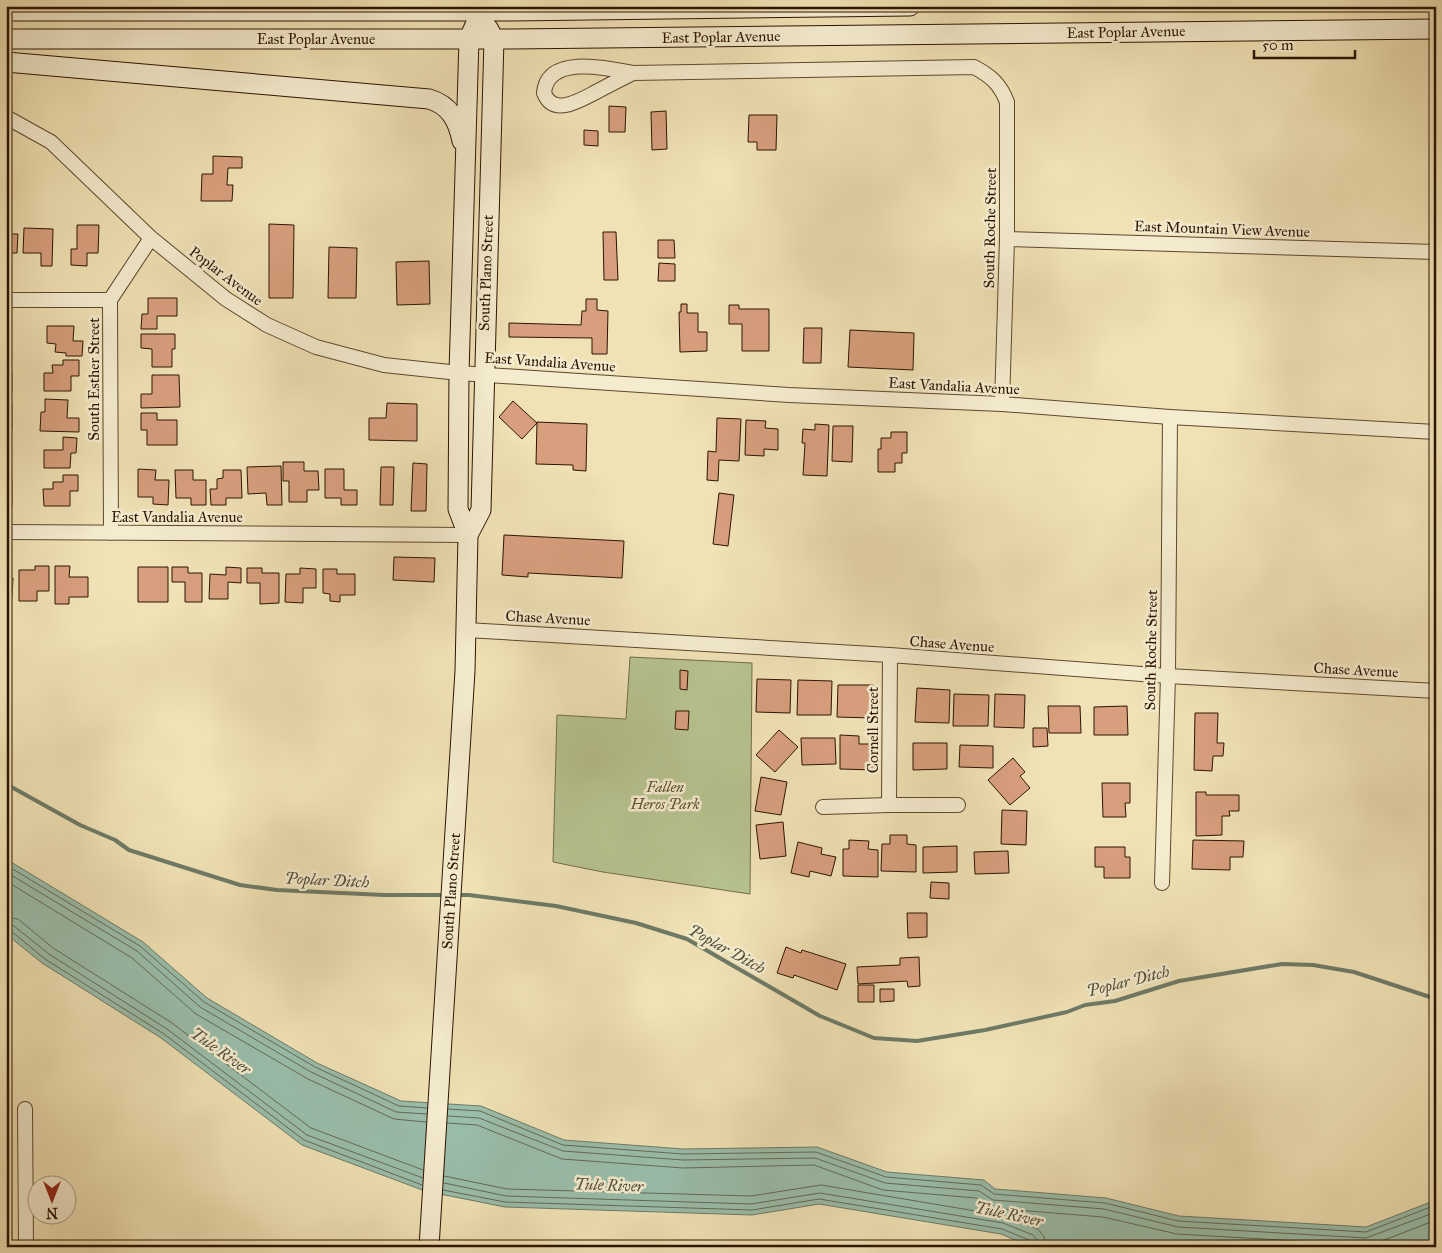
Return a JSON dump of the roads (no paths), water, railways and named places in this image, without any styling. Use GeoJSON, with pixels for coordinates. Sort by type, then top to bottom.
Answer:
{"type":"FeatureCollection","features":[{"type":"Feature","properties":{"kind":"main road","name":"East Poplar Avenue"},"geometry":{"type":"LineString","coordinates":[[6,11],[910,6]]}},
{"type":"Feature","properties":{"kind":"main road","name":"South Plano Street"},"geometry":{"type":"LineString","coordinates":[[429,1247],[464,701],[468,535],[481,510],[471,373],[466,167],[469,39],[481,9]]}},
{"type":"Feature","properties":{"kind":"main road","name":"South Plano Street"},"geometry":{"type":"LineString","coordinates":[[471,373],[494,39],[481,9]]}},
{"type":"Feature","properties":{"kind":"main road","name":"East Poplar Avenue"},"geometry":{"type":"LineString","coordinates":[[6,39],[494,39],[1436,29]]}},
{"type":"Feature","properties":{"kind":"main road"},"geometry":{"type":"LineString","coordinates":[[6,62],[438,101],[453,114],[459,128],[466,167]]}},
{"type":"Feature","properties":{"kind":"street"},"geometry":{"type":"LineString","coordinates":[[601,67],[632,73],[574,104],[556,106],[550,102],[544,93],[548,80],[567,68],[601,67]]}},
{"type":"Feature","properties":{"kind":"street","name":"South Roche Street"},"geometry":{"type":"LineString","coordinates":[[632,73],[974,67],[989,75],[998,83],[1007,102],[1007,239],[1002,404]]}},
{"type":"Feature","properties":{"kind":"street","name":"Poplar Avenue"},"geometry":{"type":"LineString","coordinates":[[6,117],[51,142],[152,238],[226,299],[267,325],[316,347],[384,365],[471,373]]}},
{"type":"Feature","properties":{"kind":"street","name":"South Esther Street"},"geometry":{"type":"LineString","coordinates":[[111,533],[110,300],[152,238]]}},
{"type":"Feature","properties":{"kind":"street","name":"East Mountain View Avenue"},"geometry":{"type":"LineString","coordinates":[[1007,239],[1436,252]]}},
{"type":"Feature","properties":{"kind":"street"},"geometry":{"type":"LineString","coordinates":[[6,300],[110,300]]}},
{"type":"Feature","properties":{"kind":"street","name":"East Vandalia Avenue"},"geometry":{"type":"LineString","coordinates":[[471,373],[789,395],[1002,404],[1170,417],[1436,432]]}},
{"type":"Feature","properties":{"kind":"street","name":"South Roche Street"},"geometry":{"type":"LineString","coordinates":[[1162,883],[1168,676],[1170,417]]}},
{"type":"Feature","properties":{"kind":"street","name":"East Vandalia Avenue"},"geometry":{"type":"LineString","coordinates":[[6,532],[468,535]]}},
{"type":"Feature","properties":{"kind":"street","name":"Chase Avenue"},"geometry":{"type":"LineString","coordinates":[[466,630],[890,655],[1168,676],[1436,691]]}},
{"type":"Feature","properties":{"kind":"street","name":"Cornell Street"},"geometry":{"type":"LineString","coordinates":[[889,805],[890,655]]}},
{"type":"Feature","properties":{"kind":"street"},"geometry":{"type":"LineString","coordinates":[[823,807],[958,805]]}},
{"type":"Feature","properties":{"kind":"street"},"geometry":{"type":"LineString","coordinates":[[25,1110],[26,1247]]}},
{"type":"Feature","properties":{"kind":"water","name":"Tule River"},"geometry":{"type":"Polygon","coordinates":[[[6,859],[143,942],[207,998],[317,1063],[401,1101],[481,1106],[564,1140],[683,1149],[817,1147],[887,1172],[984,1180],[995,1189],[1106,1198],[1179,1216],[1366,1227],[1436,1200],[1436,1247],[1032,1247],[1001,1234],[819,1204],[752,1215],[505,1207],[425,1191],[302,1145],[161,1038],[42,963],[6,934],[6,859]]]}},
{"type":"Feature","properties":{"kind":"waterway","name":"Poplar Ditch"},"geometry":{"type":"LineString","coordinates":[[6,784],[80,825],[115,840],[129,850],[240,885],[277,890],[384,895],[447,895]]}},
{"type":"Feature","properties":{"kind":"waterway","name":"Poplar Ditch"},"geometry":{"type":"LineString","coordinates":[[456,895],[556,906],[636,923],[687,939],[820,1016],[874,1038],[917,1041],[985,1030],[1067,1012],[1085,1005],[1115,1001],[1179,981],[1282,964],[1313,965],[1354,972],[1436,999]]}},
{"type":"Feature","properties":{"kind":"park label","name":"Fallen Heros Park"},"geometry":{"type":"Point","coordinates":[665,796]}}]}
